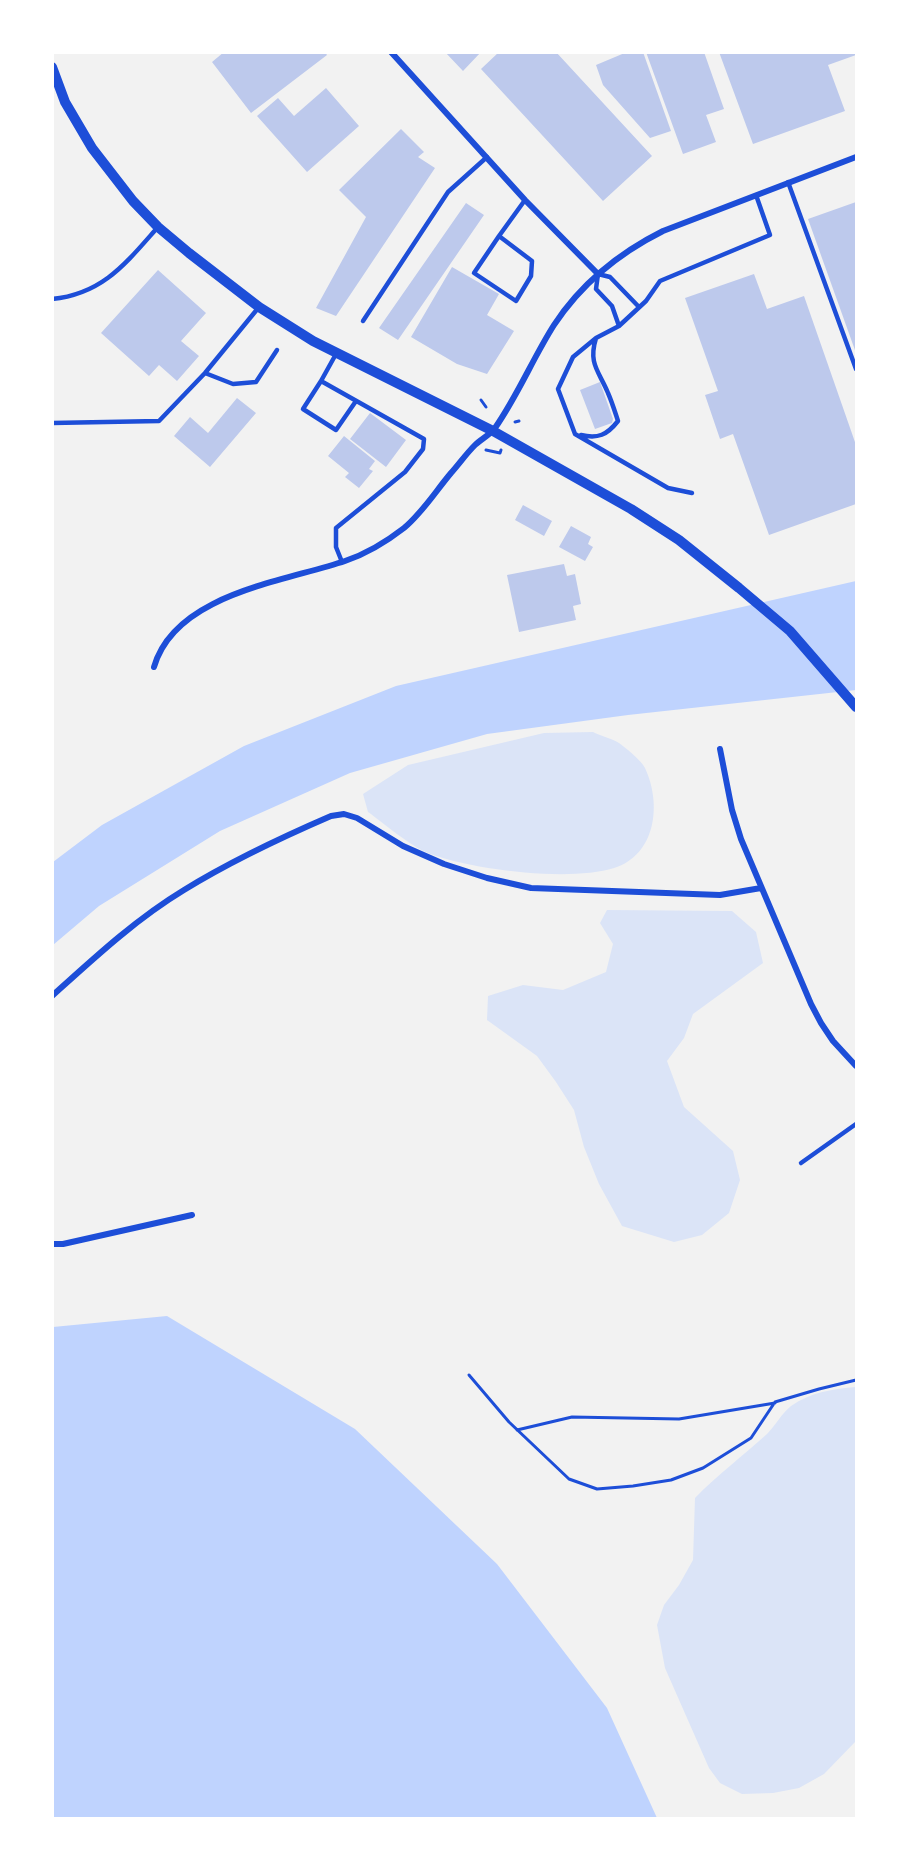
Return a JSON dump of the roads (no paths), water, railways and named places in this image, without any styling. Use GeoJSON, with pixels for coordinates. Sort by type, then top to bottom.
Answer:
{"type":"FeatureCollection","features":[{"type":"Feature","properties":{"kind":"street"},"geometry":{"type":"LineString","coordinates":[[391,52],[525,200],[598,274]]}},
{"type":"Feature","properties":{"kind":"street"},"geometry":{"type":"LineString","coordinates":[[52,67],[56,88],[92,148],[133,201],[158,227],[259,307],[313,341],[494,431],[679,540],[790,632],[856,707]]}},
{"type":"Feature","properties":{"kind":"street"},"geometry":{"type":"LineString","coordinates":[[154,667],[164,644],[174,630],[220,601],[246,590],[342,562],[366,552],[404,528],[436,495],[470,451],[494,431],[564,311],[598,274],[638,244],[663,231],[856,157]]}},
{"type":"Feature","properties":{"kind":"street"},"geometry":{"type":"LineString","coordinates":[[720,749],[732,810],[741,840],[761,888],[821,1023],[833,1041],[856,1066]]}},
{"type":"Feature","properties":{"kind":"street"},"geometry":{"type":"LineString","coordinates":[[52,996],[115,940],[182,891],[254,850],[331,816],[344,814],[357,818],[403,846],[444,864],[487,878],[531,888],[720,895],[761,888]]}},
{"type":"Feature","properties":{"kind":"street"},"geometry":{"type":"LineString","coordinates":[[52,1244],[63,1244],[192,1215]]}},
{"type":"Feature","properties":{"kind":"lane"},"geometry":{"type":"LineString","coordinates":[[363,321],[448,192],[487,157]]}},
{"type":"Feature","properties":{"kind":"lane"},"geometry":{"type":"LineString","coordinates":[[788,182],[856,369]]}},
{"type":"Feature","properties":{"kind":"lane"},"geometry":{"type":"LineString","coordinates":[[692,493],[668,488],[575,434],[558,389],[573,357],[596,338],[619,326],[639,308],[660,281],[770,235],[756,195]]}},
{"type":"Feature","properties":{"kind":"lane"},"geometry":{"type":"LineString","coordinates":[[499,236],[532,261],[531,276],[516,301],[474,273],[499,236],[525,200]]}},
{"type":"Feature","properties":{"kind":"lane"},"geometry":{"type":"LineString","coordinates":[[52,298],[76,295],[96,288],[111,277],[158,227]]}},
{"type":"Feature","properties":{"kind":"lane"},"geometry":{"type":"LineString","coordinates":[[619,326],[612,306],[596,289],[598,274],[610,277],[639,308]]}},
{"type":"Feature","properties":{"kind":"lane"},"geometry":{"type":"LineString","coordinates":[[52,423],[159,421],[205,373],[259,307]]}},
{"type":"Feature","properties":{"kind":"lane"},"geometry":{"type":"LineString","coordinates":[[575,434],[594,438],[610,432],[618,421],[609,393],[593,363],[592,350],[596,338]]}},
{"type":"Feature","properties":{"kind":"lane"},"geometry":{"type":"LineString","coordinates":[[205,373],[233,384],[256,382],[277,350]]}},
{"type":"Feature","properties":{"kind":"lane"},"geometry":{"type":"LineString","coordinates":[[336,353],[303,409],[336,430],[356,401]]}},
{"type":"Feature","properties":{"kind":"lane"},"geometry":{"type":"LineString","coordinates":[[321,381],[424,439],[423,449],[405,472],[336,528],[336,547],[342,562]]}},
{"type":"Feature","properties":{"kind":"lane"},"geometry":{"type":"LineString","coordinates":[[801,1163],[856,1124]]}},
{"type":"Feature","properties":{"kind":"water"},"geometry":{"type":"Polygon","coordinates":[[[856,581],[856,690],[628,715],[487,734],[350,773],[220,831],[99,906],[53,945],[53,862],[102,825],[244,746],[396,686],[856,581]]]}},
{"type":"Feature","properties":{"kind":"water"},"geometry":{"type":"Polygon","coordinates":[[[167,1316],[355,1429],[497,1564],[607,1708],[657,1818],[53,1818],[53,1327],[167,1316]]]}}]}
